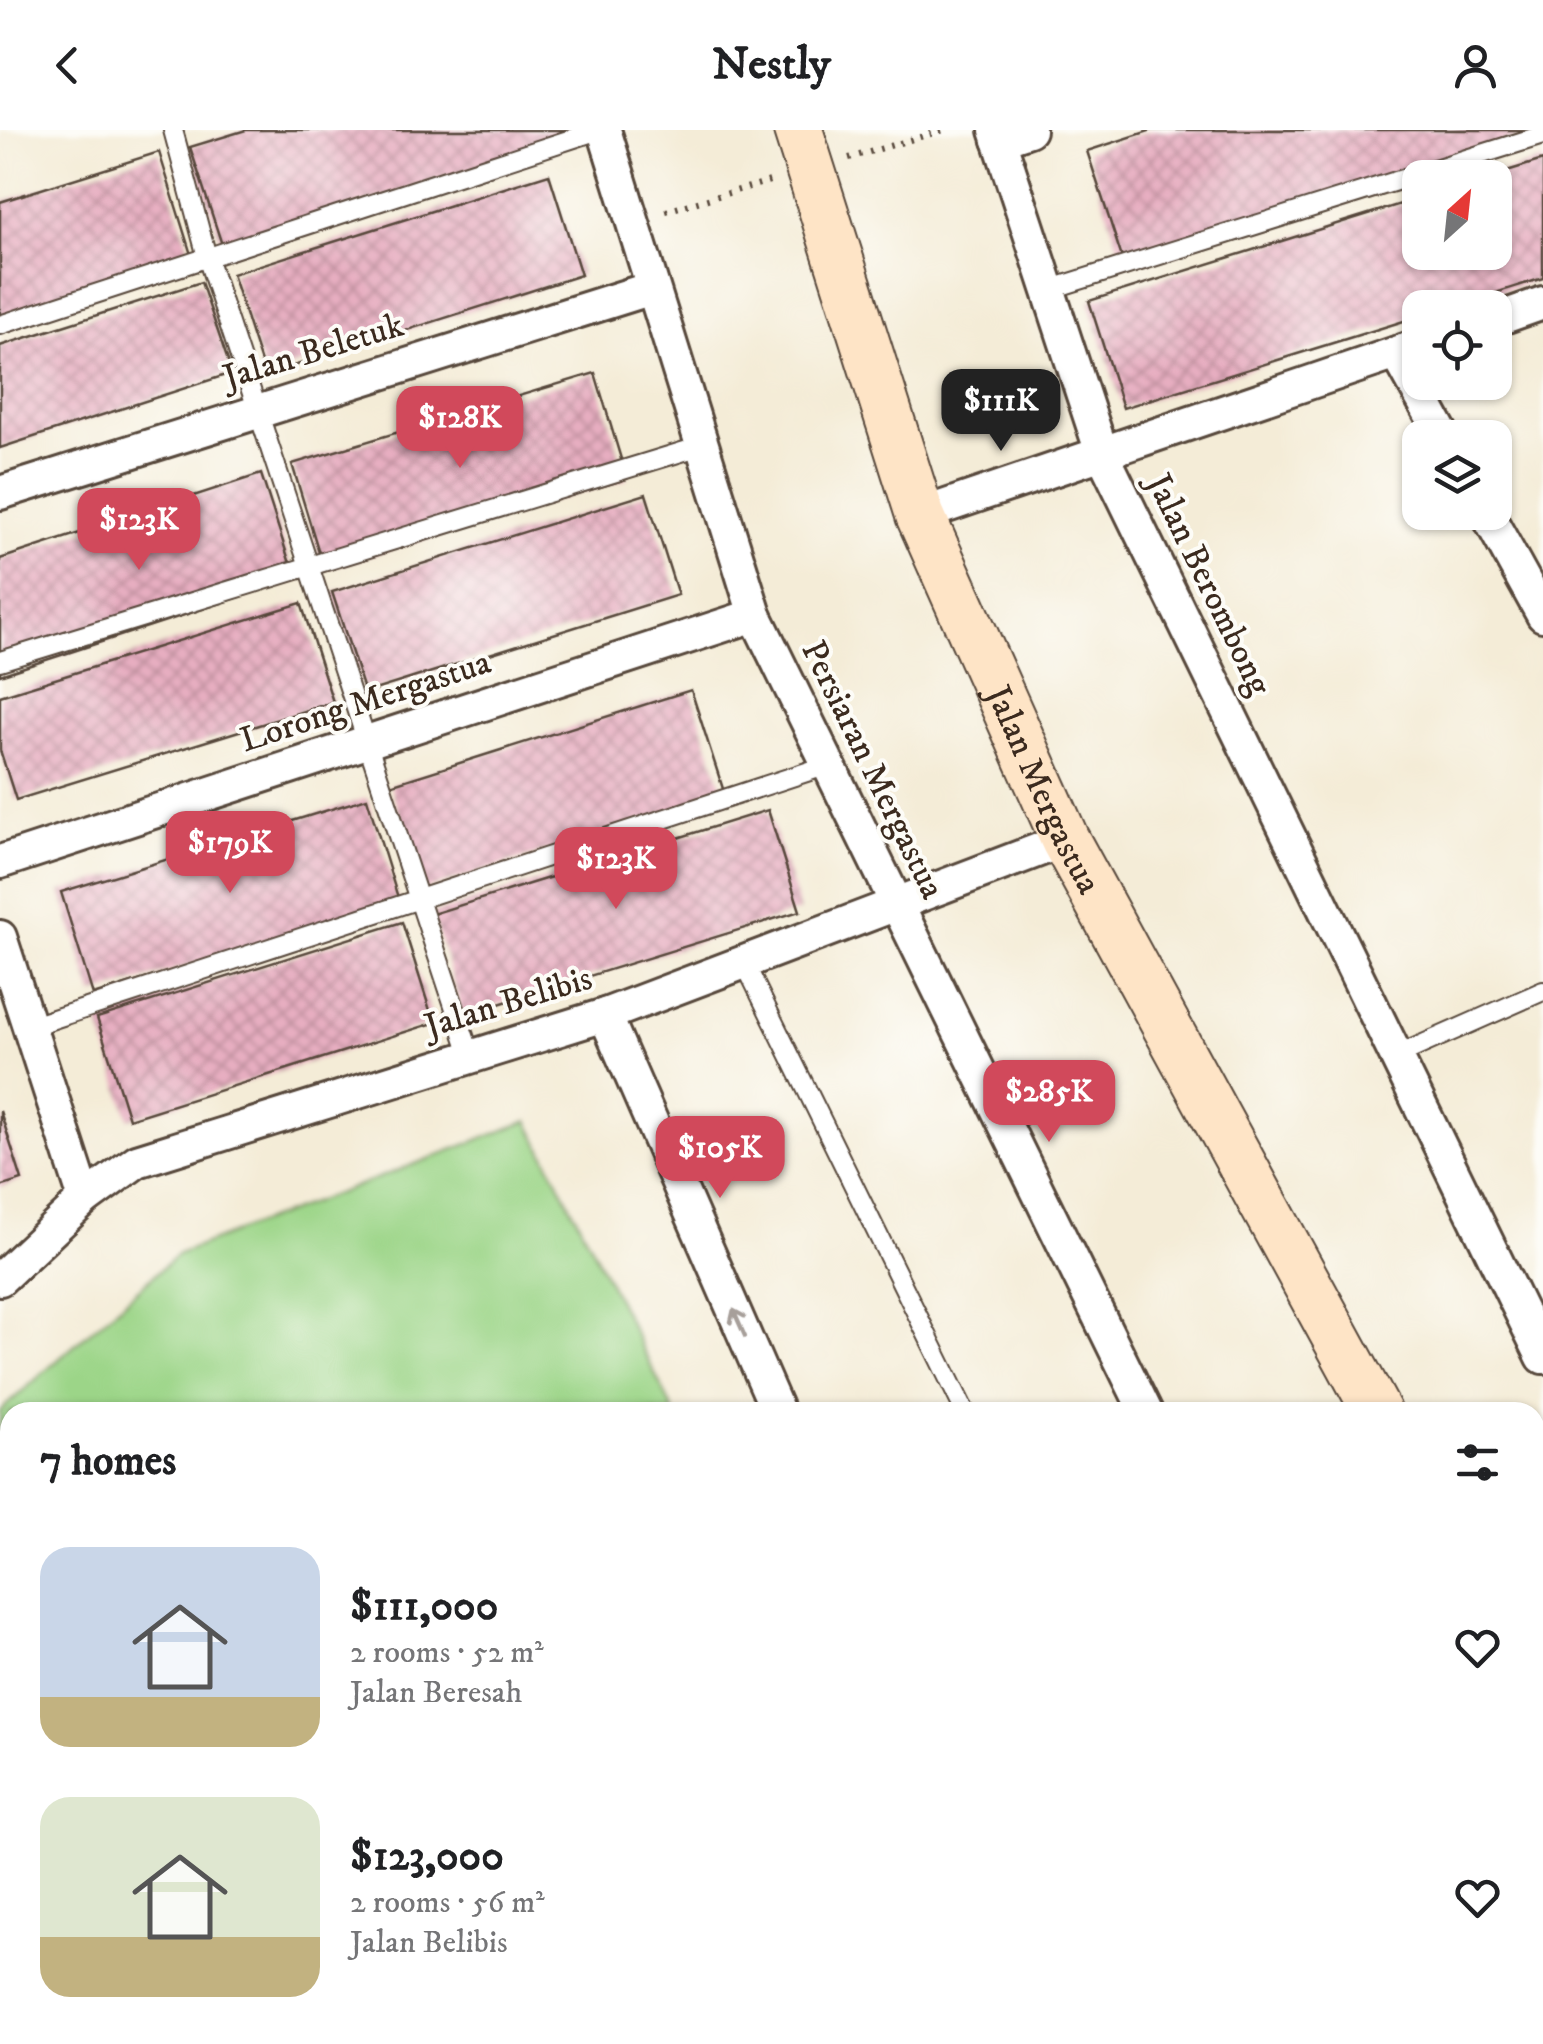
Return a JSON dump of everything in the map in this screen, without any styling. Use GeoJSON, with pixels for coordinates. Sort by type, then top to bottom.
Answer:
{"type":"FeatureCollection","features":[{"type":"Feature","properties":{"kind":"main road","name":"Jalan Mergastua"},"geometry":{"type":"LineString","coordinates":[[798,130],[920,515],[1066,840],[1373,1402]]}},
{"type":"Feature","properties":{"kind":"street","name":"Persiaran Mergastua"},"geometry":{"type":"LineString","coordinates":[[602,130],[755,616],[1141,1402]]}},
{"type":"Feature","properties":{"kind":"street","name":"Jalan Berombong"},"geometry":{"type":"LineString","coordinates":[[1008,133],[1048,290],[1102,453],[1543,1356]]}},
{"type":"Feature","properties":{"kind":"street","name":"Jalan Beletuk"},"geometry":{"type":"LineString","coordinates":[[0,493],[652,288]]}},
{"type":"Feature","properties":{"kind":"street"},"geometry":{"type":"LineString","coordinates":[[1512,314],[1543,304]]}},
{"type":"Feature","properties":{"kind":"street"},"geometry":{"type":"LineString","coordinates":[[920,515],[1402,351]]}},
{"type":"Feature","properties":{"kind":"street"},"geometry":{"type":"LineString","coordinates":[[1496,530],[1543,615]]}},
{"type":"Feature","properties":{"kind":"street","name":"Lorong Mergastua"},"geometry":{"type":"LineString","coordinates":[[0,862],[755,616]]}},
{"type":"Feature","properties":{"kind":"street","name":"Jalan Belibis"},"geometry":{"type":"LineString","coordinates":[[0,1279],[85,1199],[138,1162],[470,1054],[605,1015],[1066,840]]}},
{"type":"Feature","properties":{"kind":"street"},"geometry":{"type":"LineString","coordinates":[[0,937],[85,1199]]}},
{"type":"Feature","properties":{"kind":"street"},"geometry":{"type":"LineString","coordinates":[[605,1015],[774,1402]]}},
{"type":"Feature","properties":{"kind":"lane"},"geometry":{"type":"LineString","coordinates":[[173,130],[207,257],[470,1054]]}},
{"type":"Feature","properties":{"kind":"lane"},"geometry":{"type":"LineString","coordinates":[[0,325],[602,130]]}},
{"type":"Feature","properties":{"kind":"lane"},"geometry":{"type":"LineString","coordinates":[[1048,290],[1543,135]]}},
{"type":"Feature","properties":{"kind":"lane"},"geometry":{"type":"LineString","coordinates":[[0,661],[701,446]]}},
{"type":"Feature","properties":{"kind":"lane"},"geometry":{"type":"LineString","coordinates":[[29,1027],[828,765]]}},
{"type":"Feature","properties":{"kind":"lane"},"geometry":{"type":"LineString","coordinates":[[744,962],[961,1402]]}},
{"type":"Feature","properties":{"kind":"lane"},"geometry":{"type":"LineString","coordinates":[[1396,1056],[1543,991]]}},
{"type":"Feature","properties":{"kind":"green space"},"geometry":{"type":"Polygon","coordinates":[[[528,1121],[669,1402],[10,1402],[178,1254],[528,1121]]]}},
{"type":"Feature","properties":{"kind":"building"},"geometry":{"type":"Polygon","coordinates":[[[246,130],[566,130],[569,139],[223,248],[190,147],[246,130]]]}},
{"type":"Feature","properties":{"kind":"building"},"geometry":{"type":"Polygon","coordinates":[[[1152,130],[1543,130],[1449,160],[1402,160],[1402,175],[1124,264],[1087,151],[1152,130]]]}},
{"type":"Feature","properties":{"kind":"building"},"geometry":{"type":"Polygon","coordinates":[[[159,152],[192,258],[0,319],[0,202],[159,152]]]}},
{"type":"Feature","properties":{"kind":"building"},"geometry":{"type":"Polygon","coordinates":[[[1543,160],[1543,278],[1505,290],[1402,290],[1402,322],[1123,408],[1089,301],[1402,204],[1402,270],[1512,270],[1512,169],[1543,160]]]}},
{"type":"Feature","properties":{"kind":"building"},"geometry":{"type":"Polygon","coordinates":[[[549,174],[581,275],[265,375],[232,274],[549,174]]]}},
{"type":"Feature","properties":{"kind":"building"},"geometry":{"type":"Polygon","coordinates":[[[201,282],[232,373],[0,448],[0,346],[201,282]]]}},
{"type":"Feature","properties":{"kind":"building"},"geometry":{"type":"Polygon","coordinates":[[[595,373],[627,479],[324,569],[292,464],[595,373]]]}},
{"type":"Feature","properties":{"kind":"building"},"geometry":{"type":"Polygon","coordinates":[[[261,474],[295,579],[0,675],[0,559],[261,474]]]}},
{"type":"Feature","properties":{"kind":"building"},"geometry":{"type":"Polygon","coordinates":[[[646,494],[678,595],[365,693],[332,592],[646,494]]]}},
{"type":"Feature","properties":{"kind":"building"},"geometry":{"type":"Polygon","coordinates":[[[301,603],[333,702],[16,800],[0,750],[0,696],[301,603]]]}},
{"type":"Feature","properties":{"kind":"building"},"geometry":{"type":"Polygon","coordinates":[[[691,690],[725,795],[424,890],[390,785],[691,690]]]}},
{"type":"Feature","properties":{"kind":"building"},"geometry":{"type":"Polygon","coordinates":[[[367,798],[399,901],[93,995],[61,892],[367,798]]]}},
{"type":"Feature","properties":{"kind":"building"},"geometry":{"type":"Polygon","coordinates":[[[768,810],[800,911],[463,1015],[432,914],[768,810]]]}},
{"type":"Feature","properties":{"kind":"building"},"geometry":{"type":"Polygon","coordinates":[[[402,922],[434,1023],[129,1119],[97,1018],[402,922]]]}},
{"type":"Feature","properties":{"kind":"building"},"geometry":{"type":"Polygon","coordinates":[[[0,1111],[22,1180],[0,1187],[0,1111]]]}}]}
